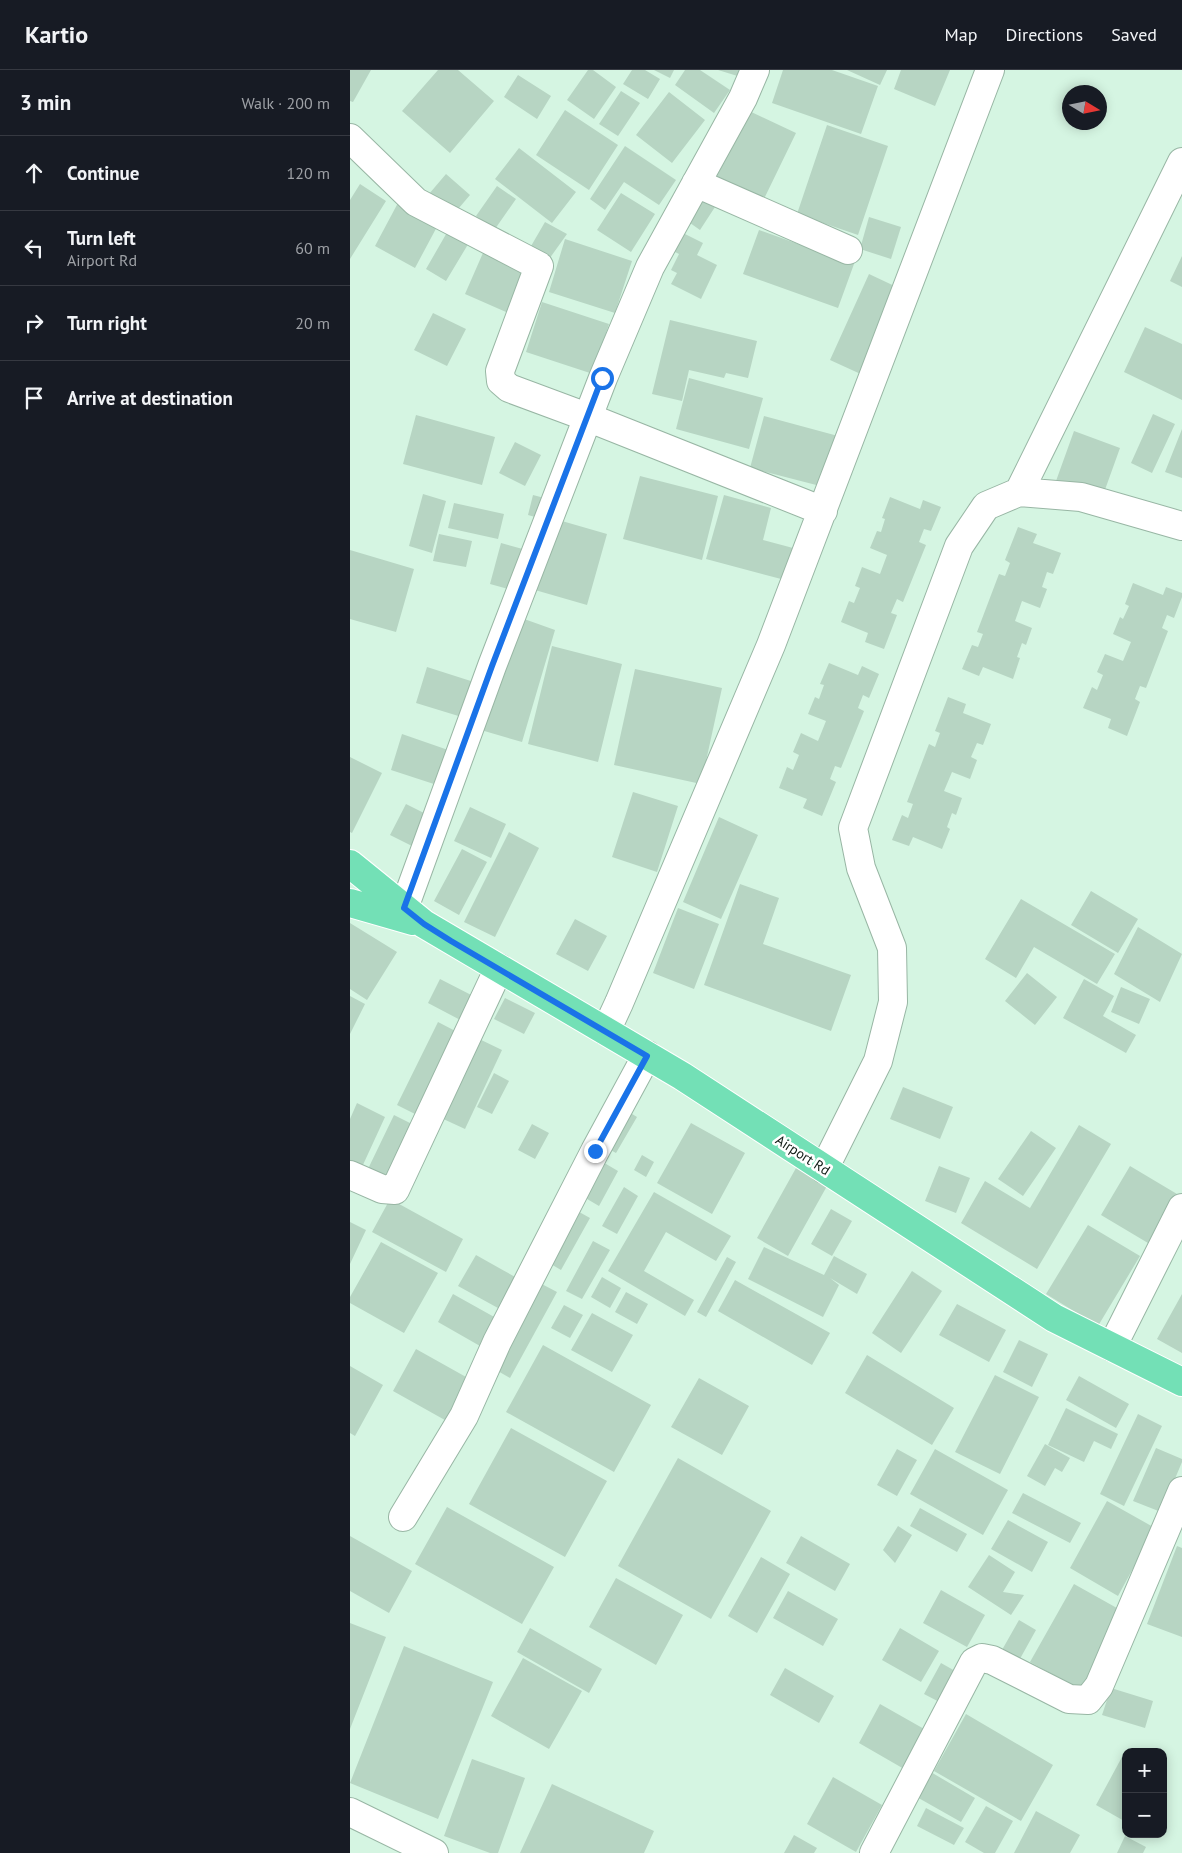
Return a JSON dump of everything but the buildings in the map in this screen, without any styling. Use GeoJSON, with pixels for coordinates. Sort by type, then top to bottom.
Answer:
{"type":"FeatureCollection","features":[{"type":"Feature","properties":{"kind":"main road","name":"Airport Rd"},"geometry":{"type":"LineString","coordinates":[[350,864],[414,916],[682,1076],[1054,1318],[1182,1382]]}},
{"type":"Feature","properties":{"kind":"main road","name":"Airport Rd"},"geometry":{"type":"LineString","coordinates":[[350,903],[414,916]]}},
{"type":"Feature","properties":{"kind":"street"},"geometry":{"type":"LineString","coordinates":[[414,916],[492,666],[587,417],[650,267],[743,98],[755,70]]}},
{"type":"Feature","properties":{"kind":"street"},"geometry":{"type":"LineString","coordinates":[[606,1031],[771,645],[990,70]]}},
{"type":"Feature","properties":{"kind":"street"},"geometry":{"type":"LineString","coordinates":[[350,138],[416,202],[539,266],[500,370],[501,381],[509,388],[823,510]]}},
{"type":"Feature","properties":{"kind":"street"},"geometry":{"type":"LineString","coordinates":[[1019,492],[1182,162]]}},
{"type":"Feature","properties":{"kind":"street"},"geometry":{"type":"LineString","coordinates":[[696,183],[848,250]]}},
{"type":"Feature","properties":{"kind":"street"},"geometry":{"type":"LineString","coordinates":[[824,1169],[878,1061],[893,1002],[892,948],[861,868],[853,828],[959,546],[986,506],[1019,492],[1080,497],[1182,526]]}},
{"type":"Feature","properties":{"kind":"street"},"geometry":{"type":"LineString","coordinates":[[350,1175],[382,1189],[395,1190],[500,968]]}},
{"type":"Feature","properties":{"kind":"street"},"geometry":{"type":"LineString","coordinates":[[403,1517],[464,1416],[497,1342],[595,1151],[647,1056]]}},
{"type":"Feature","properties":{"kind":"street"},"geometry":{"type":"LineString","coordinates":[[1112,1347],[1182,1208]]}},
{"type":"Feature","properties":{"kind":"street"},"geometry":{"type":"LineString","coordinates":[[874,1853],[974,1662],[982,1658],[992,1660],[1069,1699],[1088,1700],[1099,1686],[1182,1491]]}},
{"type":"Feature","properties":{"kind":"street"},"geometry":{"type":"LineString","coordinates":[[350,1812],[434,1853]]}},
{"type":"Feature","properties":{"kind":"route"},"geometry":{"type":"LineString","coordinates":[[595,1151],[647,1056],[500,968],[451,941],[424,924],[404,908],[492,666],[602,378]]}}]}
